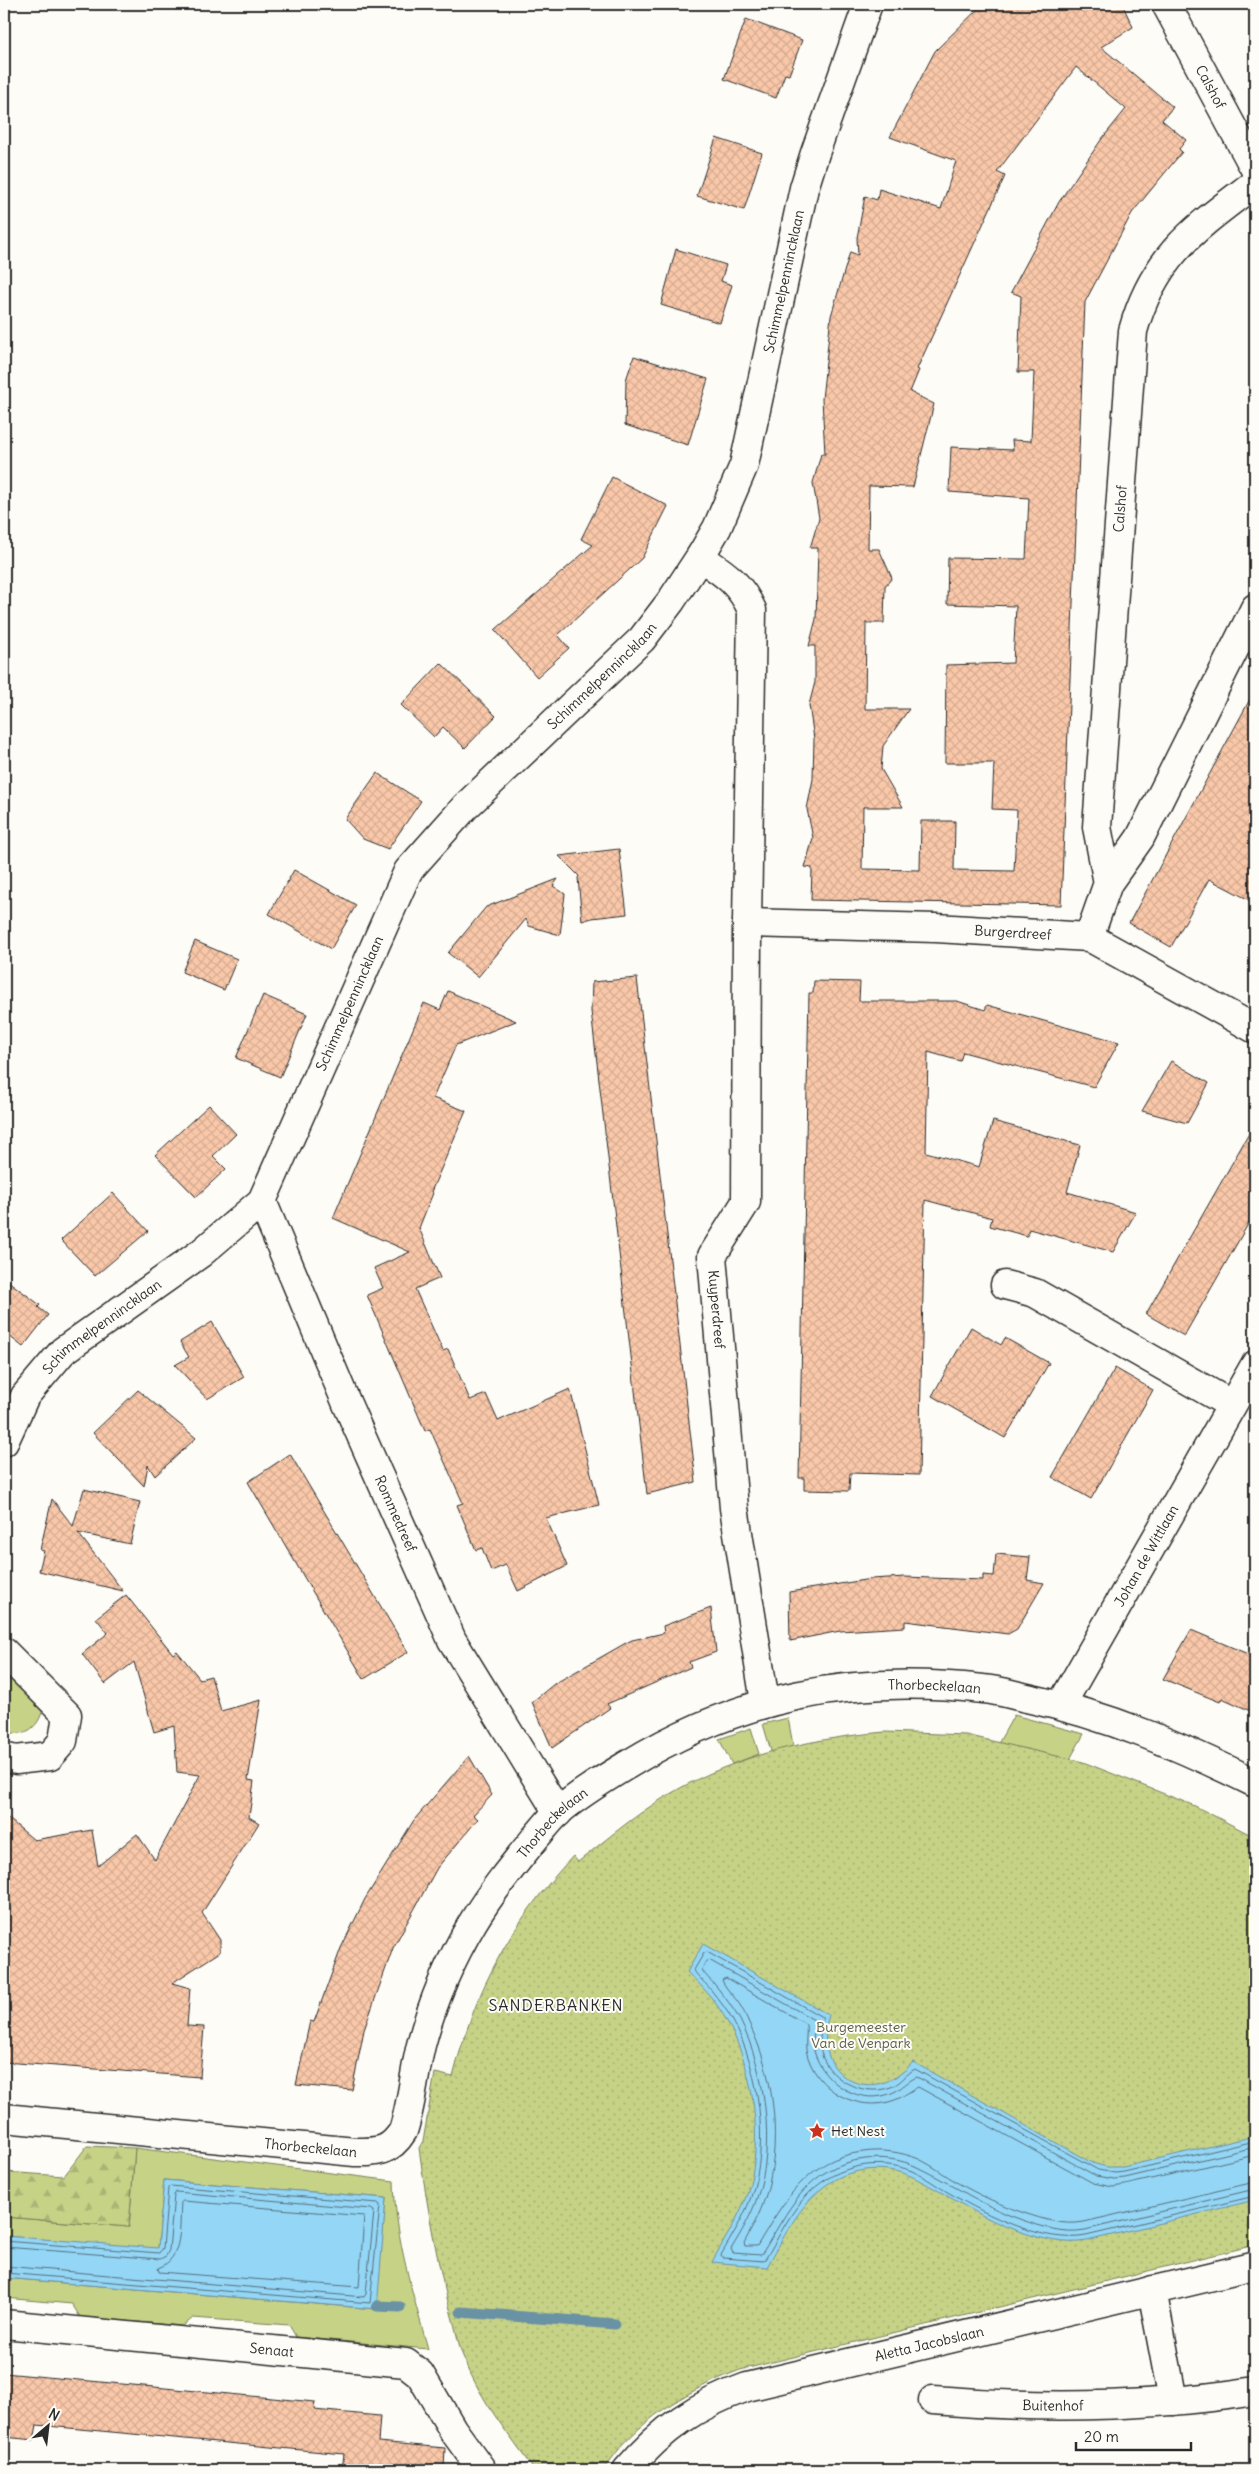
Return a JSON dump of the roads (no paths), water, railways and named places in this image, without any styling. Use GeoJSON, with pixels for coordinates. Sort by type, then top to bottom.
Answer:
{"type":"FeatureCollection","features":[{"type":"Feature","properties":{"kind":"street","name":"Schimmelpennincklaan"},"geometry":{"type":"LineString","coordinates":[[4,1442],[25,1396],[63,1351],[201,1253],[262,1201],[408,871],[465,807],[642,639],[671,601],[700,557],[717,528],[744,465],[804,188],[814,153],[868,4]]}},
{"type":"Feature","properties":{"kind":"street","name":"Calshof"},"geometry":{"type":"LineString","coordinates":[[1166,4],[1255,169]]}},
{"type":"Feature","properties":{"kind":"street","name":"Calshof"},"geometry":{"type":"LineString","coordinates":[[1108,883],[1097,827],[1133,331],[1145,294],[1179,243],[1193,230],[1255,183]]}},
{"type":"Feature","properties":{"kind":"street"},"geometry":{"type":"LineString","coordinates":[[700,557],[730,578],[744,592],[752,610],[747,923]]}},
{"type":"Feature","properties":{"kind":"street"},"geometry":{"type":"LineString","coordinates":[[1089,937],[1108,883],[1140,838],[1255,608]]}},
{"type":"Feature","properties":{"kind":"street","name":"Burgerdreef"},"geometry":{"type":"LineString","coordinates":[[747,923],[936,928],[1089,937],[1255,1029]]}},
{"type":"Feature","properties":{"kind":"street","name":"Kuyperdreef"},"geometry":{"type":"LineString","coordinates":[[747,923],[746,1202],[712,1256],[734,1508],[765,1702]]}},
{"type":"Feature","properties":{"kind":"street","name":"Rommedreef"},"geometry":{"type":"LineString","coordinates":[[262,1201],[347,1404],[452,1640],[558,1813]]}},
{"type":"Feature","properties":{"kind":"street"},"geometry":{"type":"LineString","coordinates":[[1005,1285],[1035,1293],[1232,1406]]}},
{"type":"Feature","properties":{"kind":"street","name":"Johan de Wittlaan"},"geometry":{"type":"LineString","coordinates":[[1060,1705],[1255,1365]]}},
{"type":"Feature","properties":{"kind":"street"},"geometry":{"type":"LineString","coordinates":[[4,1652],[68,1715],[62,1741],[50,1756],[16,1760],[4,1757]]}},
{"type":"Feature","properties":{"kind":"street","name":"Thorbeckelaan"},"geometry":{"type":"LineString","coordinates":[[4,2118],[355,2152],[385,2150],[403,2132],[422,2042],[436,2000],[473,1922],[521,1855],[558,1813],[605,1778],[656,1747],[709,1721],[765,1702],[837,1687],[911,1684],[985,1689],[1060,1705],[1126,1726],[1185,1749],[1255,1783]]}},
{"type":"Feature","properties":{"kind":"street","name":"Aletta Jacobslaan"},"geometry":{"type":"LineString","coordinates":[[627,2470],[656,2438],[675,2423],[697,2408],[738,2390],[782,2377],[1255,2266]]}},
{"type":"Feature","properties":{"kind":"street"},"geometry":{"type":"LineString","coordinates":[[1152,2290],[1173,2401]]}},
{"type":"Feature","properties":{"kind":"street","name":"Senaat"},"geometry":{"type":"LineString","coordinates":[[4,2324],[406,2363],[420,2374],[453,2430],[482,2470]]}},
{"type":"Feature","properties":{"kind":"street","name":"Buitenhof"},"geometry":{"type":"LineString","coordinates":[[934,2400],[1033,2407],[1126,2405],[1255,2391]]}},
{"type":"Feature","properties":{"kind":"water"},"geometry":{"type":"Polygon","coordinates":[[[703,1944],[829,2015],[825,2037],[828,2055],[836,2069],[848,2079],[863,2084],[880,2083],[897,2076],[913,2062],[1092,2163],[1107,2167],[1123,2167],[1255,2136],[1255,2200],[1087,2241],[1062,2242],[1037,2237],[1006,2227],[913,2177],[889,2170],[864,2170],[846,2174],[830,2182],[817,2193],[794,2220],[767,2267],[712,2262],[736,2220],[747,2194],[755,2150],[755,2127],[749,2079],[734,2035],[716,2004],[687,1972],[703,1944]]]}},
{"type":"Feature","properties":{"kind":"water"},"geometry":{"type":"Polygon","coordinates":[[[164,2180],[386,2198],[377,2309],[4,2278],[4,2236],[158,2248],[164,2180]]]}},
{"type":"Feature","properties":{"kind":"waterway"},"geometry":{"type":"LineString","coordinates":[[377,2306],[400,2307]]}},
{"type":"Feature","properties":{"kind":"waterway"},"geometry":{"type":"LineString","coordinates":[[461,2312],[615,2324]]}},
{"type":"Feature","properties":{"kind":"place","name":"Het Nest"},"geometry":{"type":"Point","coordinates":[817,2131]}},
{"type":"Feature","properties":{"kind":"district","name":"SANDERBANKEN"},"geometry":{"type":"Point","coordinates":[556,2005]}},
{"type":"Feature","properties":{"kind":"park label","name":"Burgemeester Van de Venpark"},"geometry":{"type":"Point","coordinates":[861,2036]}}]}
